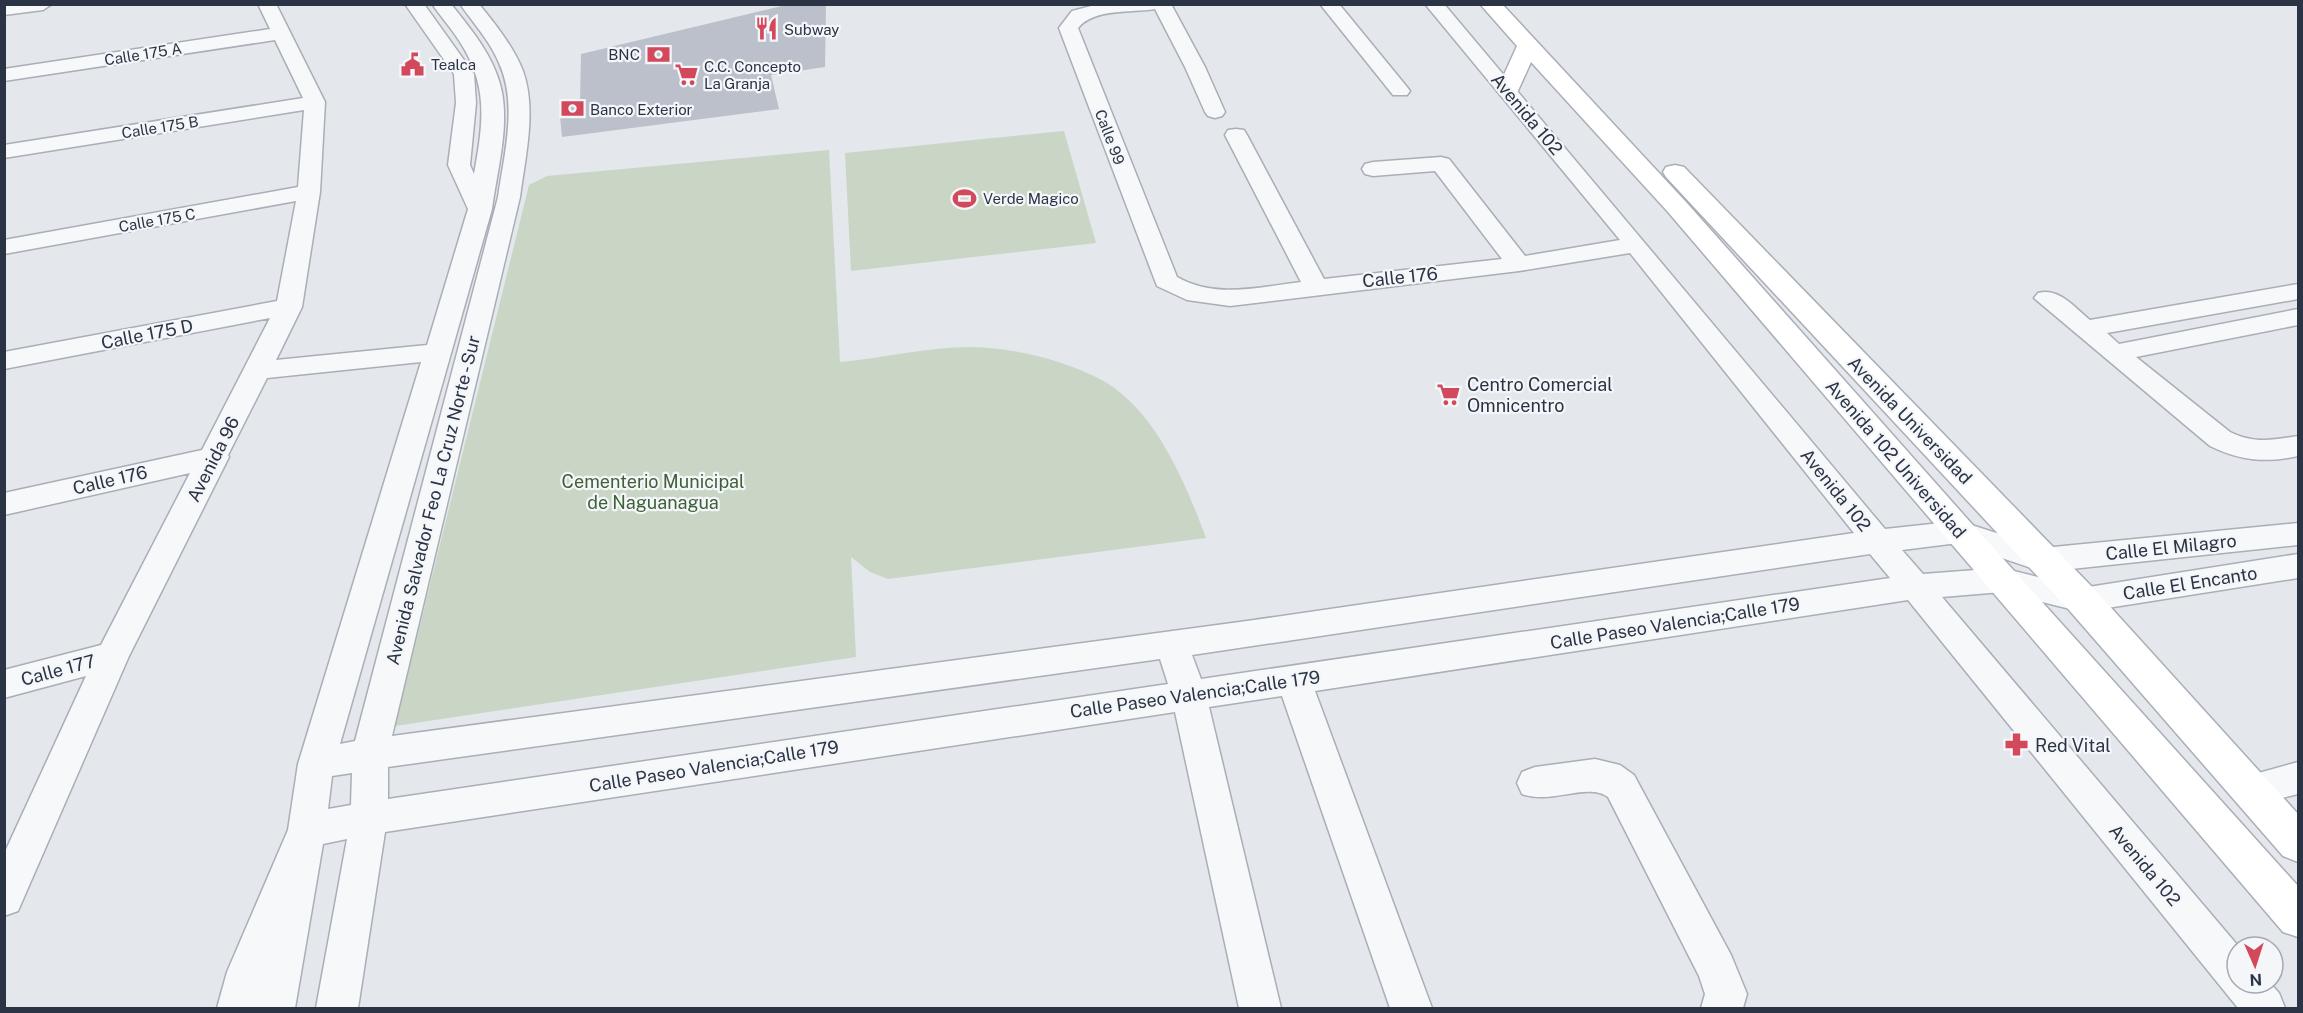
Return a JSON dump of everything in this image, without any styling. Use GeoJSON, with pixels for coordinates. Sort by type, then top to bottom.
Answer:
{"type":"FeatureCollection","features":[{"type":"Feature","properties":{"kind":"main road","name":"Avenida 102 Universidad"},"geometry":{"type":"LineString","coordinates":[[1490,4],[1677,207],[2298,917]]}},
{"type":"Feature","properties":{"kind":"main road","name":"Avenida Universidad"},"geometry":{"type":"LineString","coordinates":[[1515,4],[2082,600],[2298,843]]}},
{"type":"Feature","properties":{"kind":"main road"},"geometry":{"type":"LineString","coordinates":[[1508,90],[1528,45]]}},
{"type":"Feature","properties":{"kind":"street"},"geometry":{"type":"LineString","coordinates":[[4,10],[43,4]]}},
{"type":"Feature","properties":{"kind":"street"},"geometry":{"type":"LineString","coordinates":[[267,4],[315,102]]}},
{"type":"Feature","properties":{"kind":"street"},"geometry":{"type":"LineString","coordinates":[[414,4],[464,74],[466,104],[459,165],[480,209]]}},
{"type":"Feature","properties":{"kind":"street","name":"Avenida Salvador Feo La Cruz Norte - Sur"},"geometry":{"type":"LineString","coordinates":[[274,1008],[307,830],[316,764],[480,209],[492,131],[491,85],[476,50],[441,4]]}},
{"type":"Feature","properties":{"kind":"street","name":"Avenida Salvador Feo La Cruz Norte - Sur"},"geometry":{"type":"LineString","coordinates":[[337,1008],[369,818],[370,754],[509,197],[518,131],[516,81],[498,42],[469,4]]}},
{"type":"Feature","properties":{"kind":"street"},"geometry":{"type":"LineString","coordinates":[[1129,6],[1154,4]]}},
{"type":"Feature","properties":{"kind":"street"},"geometry":{"type":"LineString","coordinates":[[1162,4],[1195,67],[1215,112]]}},
{"type":"Feature","properties":{"kind":"street"},"geometry":{"type":"LineString","coordinates":[[1329,4],[1400,91]]}},
{"type":"Feature","properties":{"kind":"street","name":"Avenida 102"},"geometry":{"type":"LineString","coordinates":[[1434,4],[1508,90],[2225,962]]}},
{"type":"Feature","properties":{"kind":"street","name":"Calle 99"},"geometry":{"type":"LineString","coordinates":[[1129,6],[1079,15],[1068,28],[1166,281]]}},
{"type":"Feature","properties":{"kind":"street","name":"Calle 175 A"},"geometry":{"type":"LineString","coordinates":[[4,75],[280,33]]}},
{"type":"Feature","properties":{"kind":"street","name":"Calle 175 B"},"geometry":{"type":"LineString","coordinates":[[4,152],[315,102]]}},
{"type":"Feature","properties":{"kind":"street","name":"Avenida 96"},"geometry":{"type":"LineString","coordinates":[[4,898],[112,656],[215,457],[289,307],[309,192],[315,102]]}},
{"type":"Feature","properties":{"kind":"street"},"geometry":{"type":"LineString","coordinates":[[1236,135],[1316,286]]}},
{"type":"Feature","properties":{"kind":"street"},"geometry":{"type":"LineString","coordinates":[[1373,169],[1442,164],[1519,264]]}},
{"type":"Feature","properties":{"kind":"street","name":"Calle 175 C"},"geometry":{"type":"LineString","coordinates":[[4,247],[309,192]]}},
{"type":"Feature","properties":{"kind":"street","name":"Calle 176"},"geometry":{"type":"LineString","coordinates":[[1166,281],[1185,292],[1205,298],[1230,298],[1316,286],[1519,264],[1636,245]]}},
{"type":"Feature","properties":{"kind":"street"},"geometry":{"type":"LineString","coordinates":[[2085,329],[2298,292]]}},
{"type":"Feature","properties":{"kind":"street"},"geometry":{"type":"LineString","coordinates":[[2047,298],[2220,439],[2237,448],[2259,452],[2298,446]]}},
{"type":"Feature","properties":{"kind":"street","name":"Calle 175 D"},"geometry":{"type":"LineString","coordinates":[[4,361],[289,307]]}},
{"type":"Feature","properties":{"kind":"street"},"geometry":{"type":"LineString","coordinates":[[2114,353],[2298,317]]}},
{"type":"Feature","properties":{"kind":"street"},"geometry":{"type":"LineString","coordinates":[[258,370],[439,352]]}},
{"type":"Feature","properties":{"kind":"street","name":"Calle 176"},"geometry":{"type":"LineString","coordinates":[[4,504],[215,457]]}},
{"type":"Feature","properties":{"kind":"street"},"geometry":{"type":"LineString","coordinates":[[316,764],[370,754],[1172,644],[1878,541],[1959,532],[2043,560]]}},
{"type":"Feature","properties":{"kind":"street","name":"Calle El Milagro"},"geometry":{"type":"LineString","coordinates":[[2043,560],[2298,534]]}},
{"type":"Feature","properties":{"kind":"street","name":"Calle El Encanto"},"geometry":{"type":"LineString","coordinates":[[2082,600],[2298,566]]}},
{"type":"Feature","properties":{"kind":"street","name":"Calle Paseo Valencia;Calle 179"},"geometry":{"type":"LineString","coordinates":[[307,830],[369,818],[1915,587],[2002,580],[2082,600]]}},
{"type":"Feature","properties":{"kind":"street"},"geometry":{"type":"LineString","coordinates":[[1172,644],[1189,695],[1260,1008]]}},
{"type":"Feature","properties":{"kind":"street","name":"Calle 177"},"geometry":{"type":"LineString","coordinates":[[4,684],[112,656]]}},
{"type":"Feature","properties":{"kind":"street"},"geometry":{"type":"LineString","coordinates":[[1294,680],[1411,1008]]}},
{"type":"Feature","properties":{"kind":"street"},"geometry":{"type":"LineString","coordinates":[[1535,783],[1595,775],[1607,776],[1621,786],[1717,969],[1726,993],[1722,1008]]}},
{"type":"Feature","properties":{"kind":"street"},"geometry":{"type":"LineString","coordinates":[[2250,790],[2298,778]]}},
{"type":"Feature","properties":{"kind":"street","name":"Avenida Salvador Feo La Cruz Norte - Sur"},"geometry":{"type":"LineString","coordinates":[[238,1008],[246,972],[307,830]]}},
{"type":"Feature","properties":{"kind":"street"},"geometry":{"type":"LineString","coordinates":[[2253,995],[2264,1008]]}},
{"type":"Feature","properties":{"kind":"green space","name":"Verde Magico"},"geometry":{"type":"Polygon","coordinates":[[[1064,131],[1096,243],[851,271],[845,153],[1064,131]]]}},
{"type":"Feature","properties":{"kind":"green space","name":"Cementerio Municipal de Naguanagua"},"geometry":{"type":"Polygon","coordinates":[[[829,150],[840,362],[971,347],[1042,357],[1094,376],[1125,396],[1155,431],[1179,473],[1206,538],[888,579],[870,572],[851,557],[856,657],[395,726],[529,185],[547,176],[829,150]]]}},
{"type":"Feature","properties":{"kind":"building"},"geometry":{"type":"Polygon","coordinates":[[[790,4],[826,4],[825,67],[771,75],[779,109],[562,137],[559,106],[580,103],[581,54],[790,4]]]}},
{"type":"Feature","properties":{"kind":"place","name":"Subway"},"geometry":{"type":"Point","coordinates":[766,29]}},
{"type":"Feature","properties":{"kind":"place","name":"BNC"},"geometry":{"type":"Point","coordinates":[658,54]}},
{"type":"Feature","properties":{"kind":"place","name":"Tealca"},"geometry":{"type":"Point","coordinates":[413,64]}},
{"type":"Feature","properties":{"kind":"place","name":"C.C. Concepto La Granja"},"geometry":{"type":"Point","coordinates":[686,75]}},
{"type":"Feature","properties":{"kind":"place","name":"Banco Exterior"},"geometry":{"type":"Point","coordinates":[572,109]}},
{"type":"Feature","properties":{"kind":"place","name":"Verde Magico"},"geometry":{"type":"Point","coordinates":[965,198]}},
{"type":"Feature","properties":{"kind":"place","name":"Centro Comercial Omnicentro"},"geometry":{"type":"Point","coordinates":[1449,394]}},
{"type":"Feature","properties":{"kind":"place","name":"Red Vital"},"geometry":{"type":"Point","coordinates":[2017,745]}}]}
